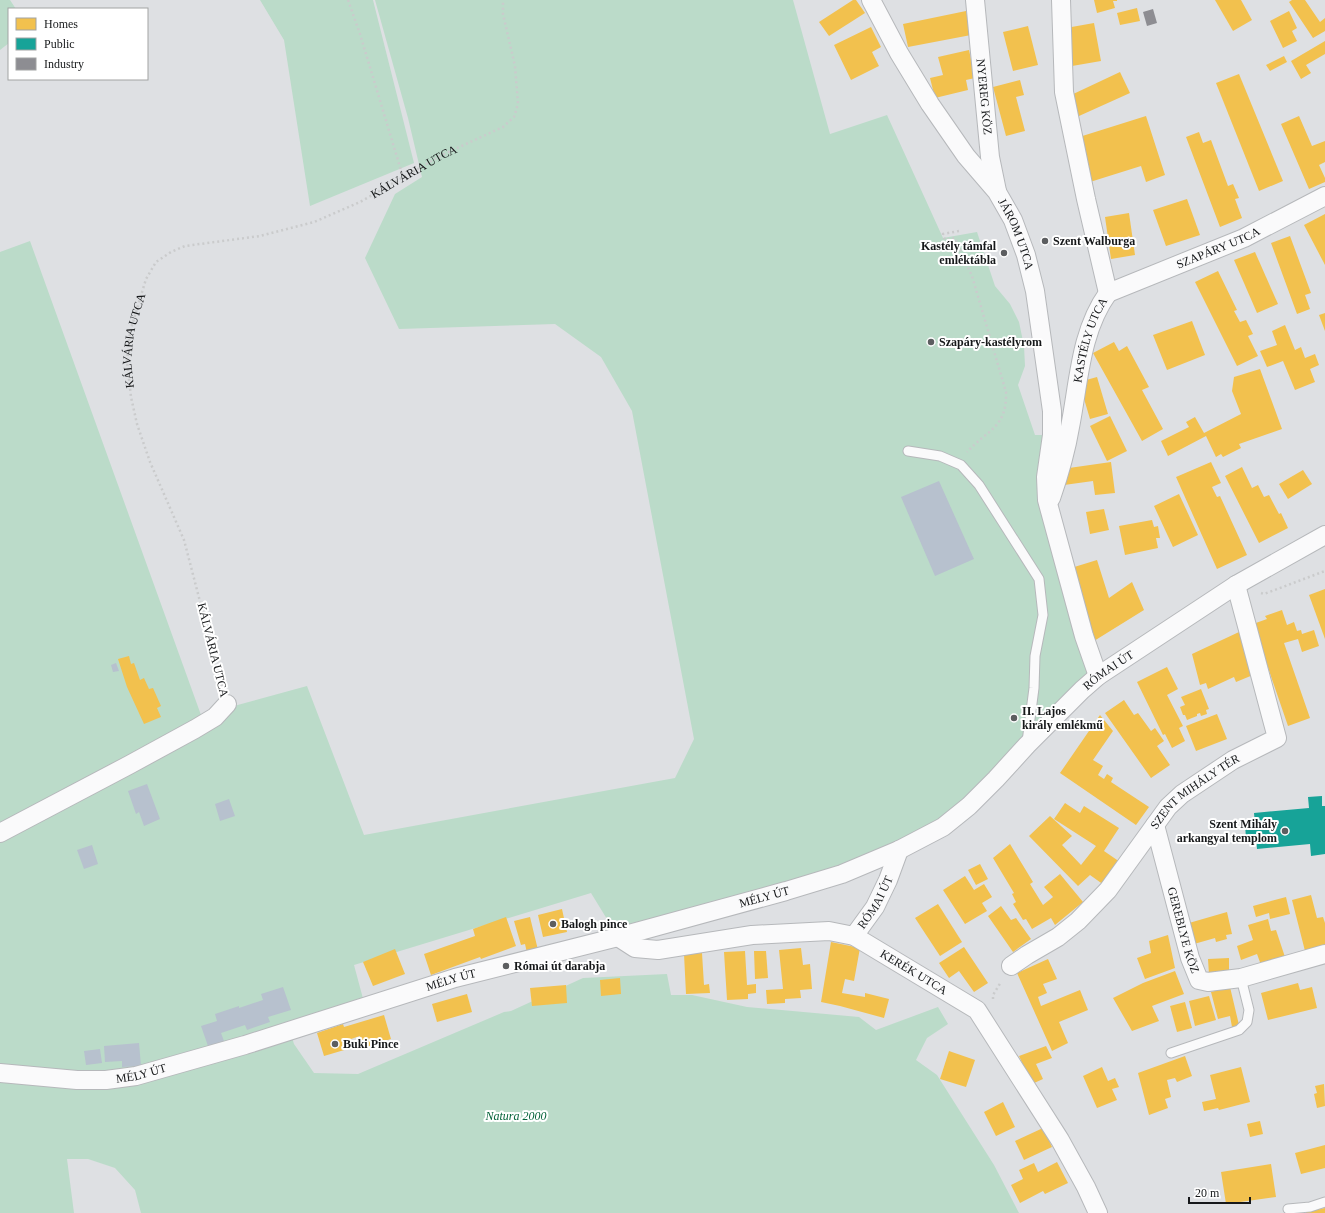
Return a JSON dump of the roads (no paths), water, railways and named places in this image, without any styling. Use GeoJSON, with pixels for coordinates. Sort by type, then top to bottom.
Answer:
{"type":"FeatureCollection","features":[{"type":"Feature","properties":{"kind":"street","name":"JÁROM UTCA"},"geometry":{"type":"LineString","coordinates":[[871,0],[899,53],[930,104],[966,156],[997,192],[1013,220],[1026,255],[1035,291],[1052,411],[1052,435],[1046,477],[1048,507]]}},
{"type":"Feature","properties":{"kind":"street","name":"NYEREG KÖZ"},"geometry":{"type":"LineString","coordinates":[[975,0],[990,157],[997,192]]}},
{"type":"Feature","properties":{"kind":"street","name":"KASTÉLY UTCA"},"geometry":{"type":"LineString","coordinates":[[1048,507],[1058,479],[1070,429],[1083,354],[1089,329],[1100,305],[1108,293],[1086,199],[1064,92],[1061,0]]}},
{"type":"Feature","properties":{"kind":"street","name":"SZAPÁRY UTCA"},"geometry":{"type":"LineString","coordinates":[[1108,293],[1244,238],[1325,196]]}},
{"type":"Feature","properties":{"kind":"street"},"geometry":{"type":"LineString","coordinates":[[1048,507],[1084,636],[1098,676]]}},
{"type":"Feature","properties":{"kind":"street","name":"RÓMAI ÚT"},"geometry":{"type":"LineString","coordinates":[[854,936],[875,907],[888,880],[899,850],[943,827],[969,806],[1027,745],[1098,676],[1236,585],[1325,535]]}},
{"type":"Feature","properties":{"kind":"street","name":"SZENT MIHÁLY TÉR"},"geometry":{"type":"LineString","coordinates":[[1011,966],[1058,937],[1078,921],[1108,890],[1168,807],[1182,794],[1233,760],[1277,738],[1236,585]]}},
{"type":"Feature","properties":{"kind":"street","name":"KÁLVÁRIA UTCA"},"geometry":{"type":"LineString","coordinates":[[0,833],[129,766],[195,729],[215,717],[227,704]]}},
{"type":"Feature","properties":{"kind":"street","name":"GEREBLYE KÖZ"},"geometry":{"type":"LineString","coordinates":[[1155,825],[1190,958],[1199,980],[1208,982],[1242,978],[1325,954]]}},
{"type":"Feature","properties":{"kind":"street","name":"MÉLY ÚT"},"geometry":{"type":"LineString","coordinates":[[0,1073],[77,1080],[106,1080],[136,1076],[245,1045],[455,978],[618,937],[786,891],[842,874],[899,850]]}},
{"type":"Feature","properties":{"kind":"street","name":"KERÉK UTCA"},"geometry":{"type":"LineString","coordinates":[[618,937],[635,948],[658,950],[752,935],[829,931],[854,936],[977,1010],[1060,1140],[1086,1187],[1098,1213]]}},
{"type":"Feature","properties":{"kind":"lane"},"geometry":{"type":"LineString","coordinates":[[908,452],[940,456],[961,465],[979,485],[1039,579],[1043,615],[1035,656],[1034,688],[1027,745]]}},
{"type":"Feature","properties":{"kind":"lane"},"geometry":{"type":"LineString","coordinates":[[1172,1053],[1239,1030],[1247,1022],[1249,1010],[1242,978]]}},
{"type":"Feature","properties":{"kind":"lane"},"geometry":{"type":"LineString","coordinates":[[1288,1209],[1310,1207],[1325,1202]]}},
{"type":"Feature","properties":{"kind":"place","name":"Szent Walburga"},"geometry":{"type":"Point","coordinates":[1045,241]}},
{"type":"Feature","properties":{"kind":"place","name":"Kastély támfal emléktábla"},"geometry":{"type":"Point","coordinates":[1004,253]}},
{"type":"Feature","properties":{"kind":"place","name":"Szapáry-kastélyrom"},"geometry":{"type":"Point","coordinates":[931,342]}},
{"type":"Feature","properties":{"kind":"place","name":"II. Lajos király emlékmű"},"geometry":{"type":"Point","coordinates":[1014,718]}},
{"type":"Feature","properties":{"kind":"place","name":"Szent Mihály arkangyal templom"},"geometry":{"type":"Point","coordinates":[1285,831]}},
{"type":"Feature","properties":{"kind":"place","name":"Balogh pince"},"geometry":{"type":"Point","coordinates":[553,924]}},
{"type":"Feature","properties":{"kind":"place","name":"Római út darabja"},"geometry":{"type":"Point","coordinates":[506,966]}},
{"type":"Feature","properties":{"kind":"place","name":"Buki Pince"},"geometry":{"type":"Point","coordinates":[335,1044]}},
{"type":"Feature","properties":{"kind":"park label","name":"Natura 2000"},"geometry":{"type":"Point","coordinates":[516,1116]}}]}
